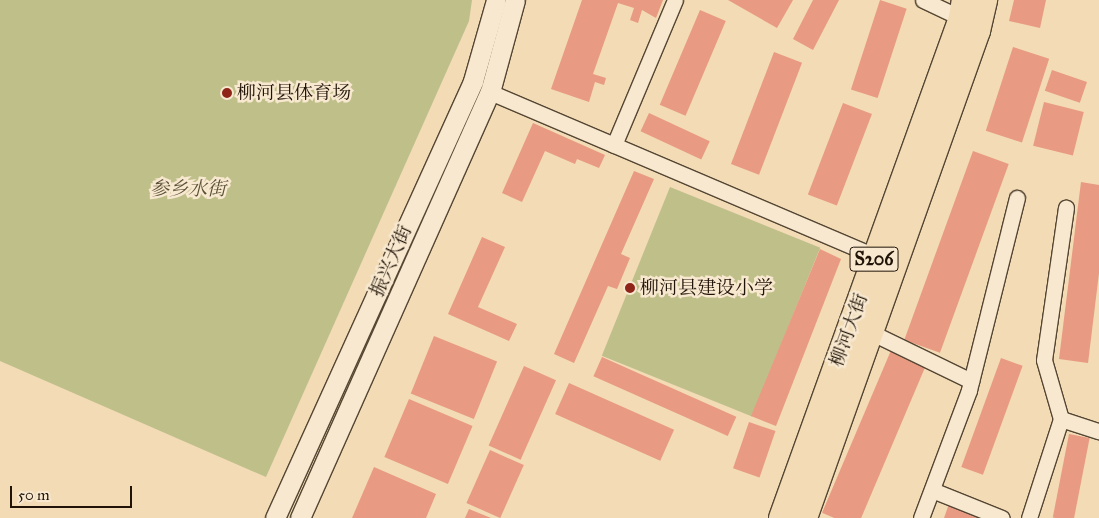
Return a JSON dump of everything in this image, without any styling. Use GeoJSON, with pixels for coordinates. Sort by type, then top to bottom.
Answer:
{"type":"FeatureCollection","features":[{"type":"Feature","properties":{"kind":"main road","name":"柳河大街"},"geometry":{"type":"LineString","coordinates":[[781,518],[861,328],[978,31],[985,0]]}},
{"type":"Feature","properties":{"kind":"main road","name":"柳河大街"},"geometry":{"type":"LineString","coordinates":[[805,518],[861,328],[875,256],[962,9]]}},
{"type":"Feature","properties":{"kind":"street","name":"振兴大街"},"geometry":{"type":"LineString","coordinates":[[274,518],[473,81],[496,0]]}},
{"type":"Feature","properties":{"kind":"street","name":"振兴大街"},"geometry":{"type":"LineString","coordinates":[[300,518],[490,92],[515,0]]}},
{"type":"Feature","properties":{"kind":"street"},"geometry":{"type":"LineString","coordinates":[[614,145],[675,0]]}},
{"type":"Feature","properties":{"kind":"street"},"geometry":{"type":"LineString","coordinates":[[923,0],[962,9]]}},
{"type":"Feature","properties":{"kind":"street"},"geometry":{"type":"LineString","coordinates":[[490,92],[875,256]]}},
{"type":"Feature","properties":{"kind":"street"},"geometry":{"type":"LineString","coordinates":[[922,518],[971,381],[1017,198]]}},
{"type":"Feature","properties":{"kind":"street"},"geometry":{"type":"LineString","coordinates":[[1029,518],[1061,419],[1044,360],[1066,208]]}},
{"type":"Feature","properties":{"kind":"street"},"geometry":{"type":"LineString","coordinates":[[861,328],[971,381]]}},
{"type":"Feature","properties":{"kind":"street"},"geometry":{"type":"LineString","coordinates":[[1061,419],[1099,432]]}},
{"type":"Feature","properties":{"kind":"street"},"geometry":{"type":"LineString","coordinates":[[932,490],[1002,518]]}},
{"type":"Feature","properties":{"kind":"green space","name":"参乡水街"},"geometry":{"type":"Polygon","coordinates":[[[0,0],[472,0],[469,21],[266,477],[0,361],[0,0]]]}},
{"type":"Feature","properties":{"kind":"green space"},"geometry":{"type":"Polygon","coordinates":[[[670,187],[820,248],[752,416],[602,356],[670,187]]]}},
{"type":"Feature","properties":{"kind":"building"},"geometry":{"type":"Polygon","coordinates":[[[582,0],[663,0],[656,18],[642,10],[638,23],[630,20],[634,8],[618,3],[593,74],[606,78],[604,85],[595,82],[589,102],[551,89],[582,0]]]}},
{"type":"Feature","properties":{"kind":"building"},"geometry":{"type":"Polygon","coordinates":[[[728,0],[793,0],[777,28],[728,0]]]}},
{"type":"Feature","properties":{"kind":"building"},"geometry":{"type":"Polygon","coordinates":[[[813,0],[839,0],[813,50],[793,39],[813,0]]]}},
{"type":"Feature","properties":{"kind":"building"},"geometry":{"type":"Polygon","coordinates":[[[880,0],[907,9],[878,98],[851,89],[880,0]]]}},
{"type":"Feature","properties":{"kind":"building"},"geometry":{"type":"Polygon","coordinates":[[[1014,0],[1046,0],[1040,28],[1009,21],[1014,0]]]}},
{"type":"Feature","properties":{"kind":"building"},"geometry":{"type":"Polygon","coordinates":[[[700,10],[726,21],[686,116],[660,105],[700,10]]]}},
{"type":"Feature","properties":{"kind":"building"},"geometry":{"type":"Polygon","coordinates":[[[1013,47],[1049,59],[1022,142],[986,131],[1013,47]]]}},
{"type":"Feature","properties":{"kind":"building"},"geometry":{"type":"Polygon","coordinates":[[[774,52],[802,63],[759,175],[731,164],[774,52]]]}},
{"type":"Feature","properties":{"kind":"building"},"geometry":{"type":"Polygon","coordinates":[[[1052,70],[1087,82],[1080,103],[1045,91],[1052,70]]]}},
{"type":"Feature","properties":{"kind":"building"},"geometry":{"type":"Polygon","coordinates":[[[1044,102],[1084,112],[1073,156],[1033,146],[1044,102]]]}},
{"type":"Feature","properties":{"kind":"building"},"geometry":{"type":"Polygon","coordinates":[[[843,103],[872,114],[837,206],[808,194],[843,103]]]}},
{"type":"Feature","properties":{"kind":"building"},"geometry":{"type":"Polygon","coordinates":[[[649,113],[710,141],[701,159],[641,131],[649,113]]]}},
{"type":"Feature","properties":{"kind":"building"},"geometry":{"type":"Polygon","coordinates":[[[533,123],[605,155],[599,168],[577,159],[575,164],[545,151],[522,202],[502,193],[533,123]]]}},
{"type":"Feature","properties":{"kind":"building"},"geometry":{"type":"Polygon","coordinates":[[[973,151],[1009,164],[940,353],[904,340],[973,151]]]}},
{"type":"Feature","properties":{"kind":"building"},"geometry":{"type":"Polygon","coordinates":[[[634,171],[654,179],[621,254],[630,258],[617,289],[608,286],[574,363],[554,354],[634,171]]]}},
{"type":"Feature","properties":{"kind":"building"},"geometry":{"type":"Polygon","coordinates":[[[1081,182],[1099,185],[1099,273],[1088,363],[1059,359],[1081,182]]]}},
{"type":"Feature","properties":{"kind":"building"},"geometry":{"type":"Polygon","coordinates":[[[482,237],[505,247],[478,307],[517,324],[509,341],[448,314],[482,237]]]}},
{"type":"Feature","properties":{"kind":"building"},"geometry":{"type":"Polygon","coordinates":[[[820,249],[841,259],[776,426],[751,416],[820,249]]]}},
{"type":"Feature","properties":{"kind":"building"},"geometry":{"type":"Polygon","coordinates":[[[434,336],[497,361],[474,419],[411,393],[434,336]]]}},
{"type":"Feature","properties":{"kind":"building"},"geometry":{"type":"Polygon","coordinates":[[[892,348],[927,363],[861,518],[834,518],[822,513],[892,348]]]}},
{"type":"Feature","properties":{"kind":"building"},"geometry":{"type":"Polygon","coordinates":[[[602,357],[736,417],[728,436],[593,376],[602,357]]]}},
{"type":"Feature","properties":{"kind":"building"},"geometry":{"type":"Polygon","coordinates":[[[1001,358],[1023,366],[983,475],[961,467],[1001,358]]]}},
{"type":"Feature","properties":{"kind":"building"},"geometry":{"type":"Polygon","coordinates":[[[524,366],[556,380],[521,460],[489,445],[524,366]]]}},
{"type":"Feature","properties":{"kind":"building"},"geometry":{"type":"Polygon","coordinates":[[[569,383],[674,430],[660,461],[555,414],[569,383]]]}},
{"type":"Feature","properties":{"kind":"building"},"geometry":{"type":"Polygon","coordinates":[[[409,399],[473,426],[448,484],[384,457],[409,399]]]}},
{"type":"Feature","properties":{"kind":"building"},"geometry":{"type":"Polygon","coordinates":[[[749,422],[775,431],[760,477],[733,468],[749,422]]]}},
{"type":"Feature","properties":{"kind":"building"},"geometry":{"type":"Polygon","coordinates":[[[1069,434],[1090,438],[1074,518],[1053,517],[1069,434]]]}},
{"type":"Feature","properties":{"kind":"building"},"geometry":{"type":"Polygon","coordinates":[[[490,450],[524,465],[500,518],[466,503],[490,450]]]}},
{"type":"Feature","properties":{"kind":"building"},"geometry":{"type":"Polygon","coordinates":[[[374,467],[436,494],[426,518],[352,518],[374,467]]]}},
{"type":"Feature","properties":{"kind":"building"},"geometry":{"type":"Polygon","coordinates":[[[950,501],[983,514],[982,518],[944,518],[950,501]]]}},
{"type":"Feature","properties":{"kind":"building"},"geometry":{"type":"Polygon","coordinates":[[[469,509],[491,518],[465,518],[469,509]]]}},
{"type":"Feature","properties":{"kind":"place","name":"柳河县体育场"},"geometry":{"type":"Point","coordinates":[227,93]}},
{"type":"Feature","properties":{"kind":"place","name":"柳河县建设小学"},"geometry":{"type":"Point","coordinates":[630,288]}}]}
